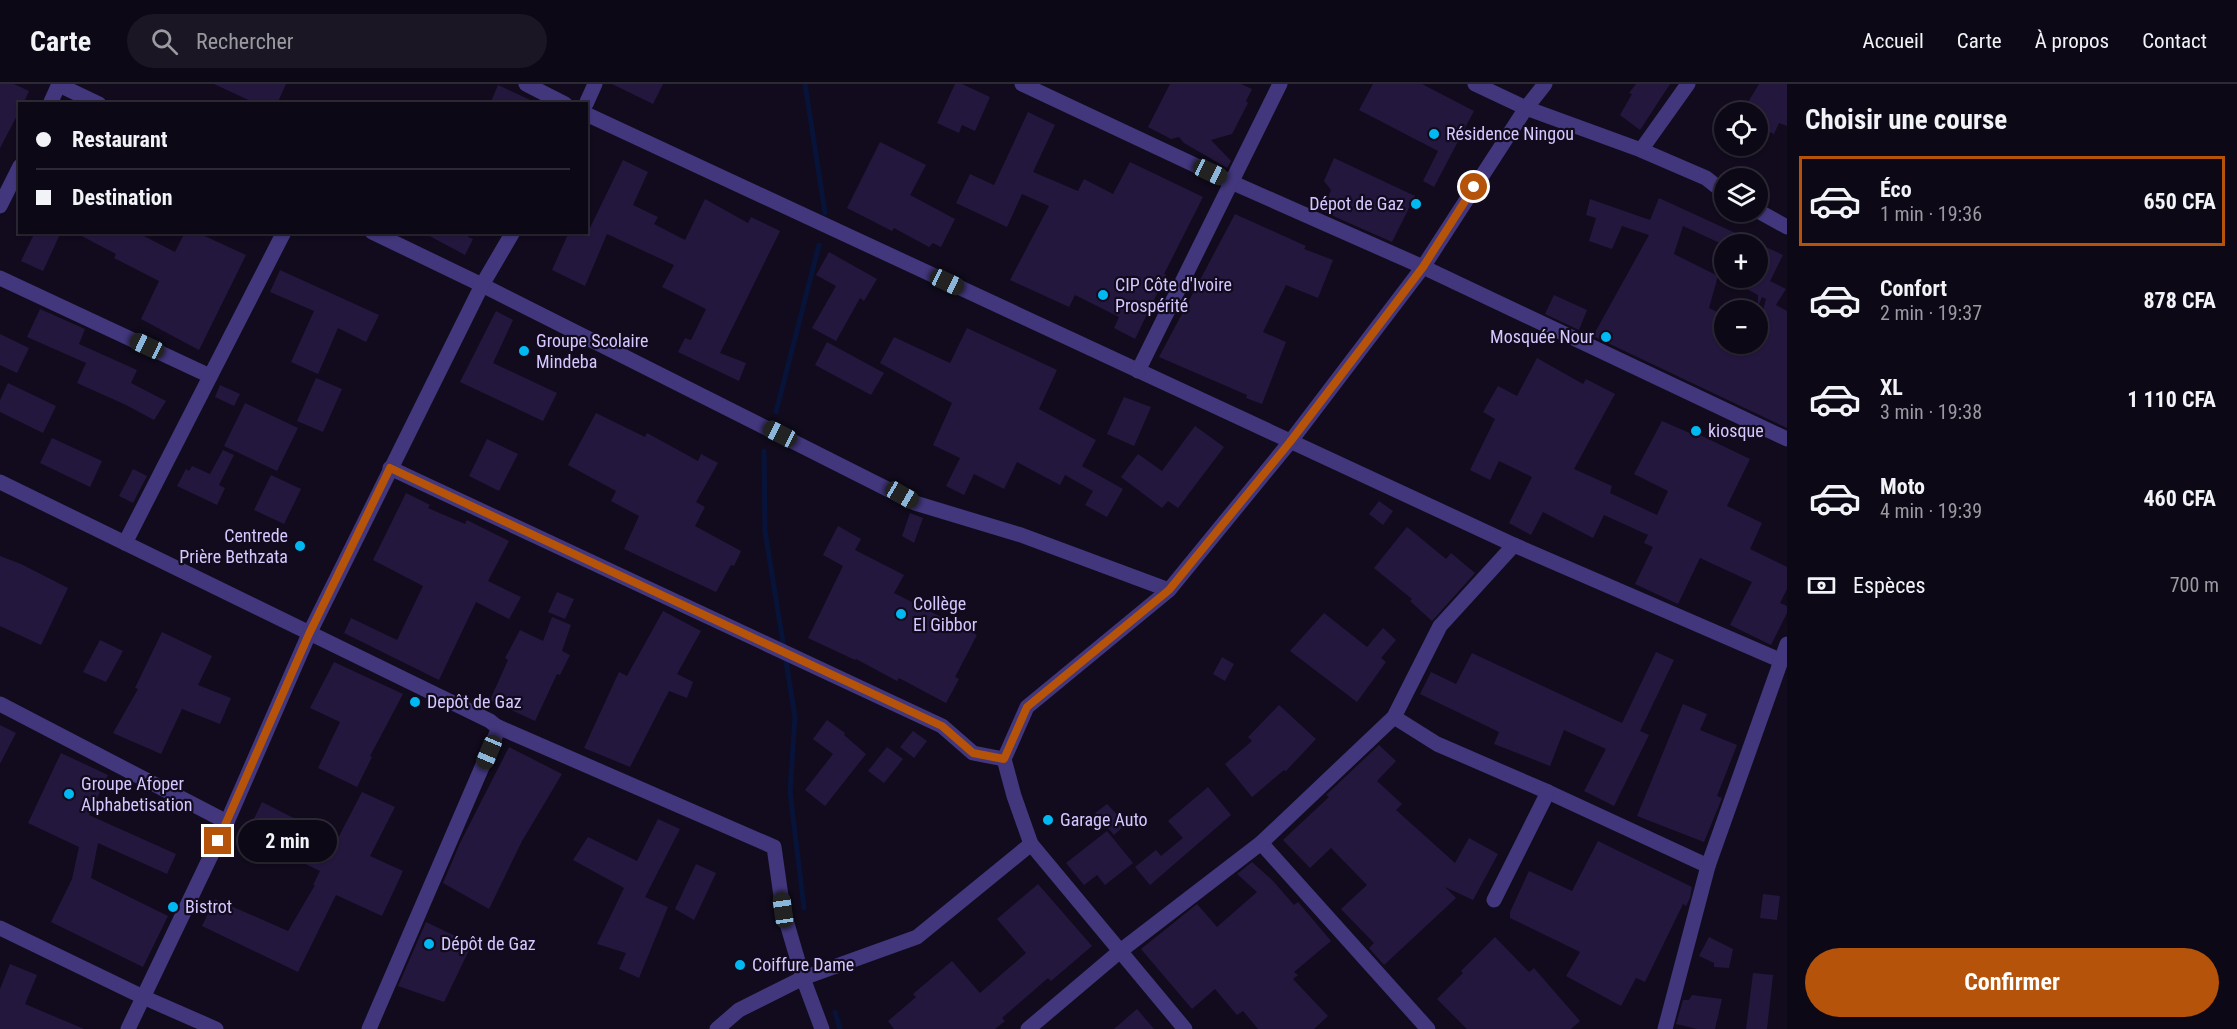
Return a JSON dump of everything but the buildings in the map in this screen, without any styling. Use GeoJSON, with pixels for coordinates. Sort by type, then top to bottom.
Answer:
{"type":"FeatureCollection","features":[{"type":"Feature","properties":{"kind":"street"},"geometry":{"type":"LineString","coordinates":[[51,102],[59,84],[95,102]]}},
{"type":"Feature","properties":{"kind":"street"},"geometry":{"type":"LineString","coordinates":[[526,84],[561,102]]}},
{"type":"Feature","properties":{"kind":"street"},"geometry":{"type":"LineString","coordinates":[[587,102],[595,84]]}},
{"type":"Feature","properties":{"kind":"street"},"geometry":{"type":"LineString","coordinates":[[1022,84],[1231,182],[1423,267],[1787,439]]}},
{"type":"Feature","properties":{"kind":"street"},"geometry":{"type":"LineString","coordinates":[[1138,371],[1280,84]]}},
{"type":"Feature","properties":{"kind":"street"},"geometry":{"type":"LineString","coordinates":[[1475,84],[1526,108],[1641,150],[1706,178],[1714,184]]}},
{"type":"Feature","properties":{"kind":"street"},"geometry":{"type":"LineString","coordinates":[[1185,1029],[1031,844],[1004,759],[1027,707],[1169,590],[1290,442],[1423,267],[1526,108],[1545,84]]}},
{"type":"Feature","properties":{"kind":"street"},"geometry":{"type":"LineString","coordinates":[[1641,150],[1688,84]]}},
{"type":"Feature","properties":{"kind":"street"},"geometry":{"type":"LineString","coordinates":[[588,115],[1514,545],[1782,661]]}},
{"type":"Feature","properties":{"kind":"street"},"geometry":{"type":"LineString","coordinates":[[0,206],[18,170]]}},
{"type":"Feature","properties":{"kind":"street"},"geometry":{"type":"LineString","coordinates":[[1768,217],[1787,227]]}},
{"type":"Feature","properties":{"kind":"street"},"geometry":{"type":"LineString","coordinates":[[125,543],[283,234]]}},
{"type":"Feature","properties":{"kind":"street"},"geometry":{"type":"LineString","coordinates":[[376,234],[915,503],[1021,535],[1169,590]]}},
{"type":"Feature","properties":{"kind":"street"},"geometry":{"type":"LineString","coordinates":[[128,1029],[227,822],[309,634],[482,285],[512,234]]}},
{"type":"Feature","properties":{"kind":"street"},"geometry":{"type":"LineString","coordinates":[[0,278],[210,376]]}},
{"type":"Feature","properties":{"kind":"street"},"geometry":{"type":"LineString","coordinates":[[390,468],[942,726],[973,753],[1004,759]]}},
{"type":"Feature","properties":{"kind":"street"},"geometry":{"type":"LineString","coordinates":[[0,482],[490,721],[496,726],[774,847],[783,910],[803,978],[822,1029]]}},
{"type":"Feature","properties":{"kind":"street"},"geometry":{"type":"LineString","coordinates":[[1028,1029],[1119,952],[1261,843],[1394,717],[1440,626],[1514,545]]}},
{"type":"Feature","properties":{"kind":"street"},"geometry":{"type":"LineString","coordinates":[[1665,1029],[1708,866],[1787,645]]}},
{"type":"Feature","properties":{"kind":"street"},"geometry":{"type":"LineString","coordinates":[[0,704],[227,822]]}},
{"type":"Feature","properties":{"kind":"street"},"geometry":{"type":"LineString","coordinates":[[1394,717],[1437,744],[1708,866]]}},
{"type":"Feature","properties":{"kind":"street"},"geometry":{"type":"LineString","coordinates":[[369,1029],[498,730],[496,726]]}},
{"type":"Feature","properties":{"kind":"street"},"geometry":{"type":"LineString","coordinates":[[1494,900],[1548,792]]}},
{"type":"Feature","properties":{"kind":"street"},"geometry":{"type":"LineString","coordinates":[[1261,843],[1428,1029]]}},
{"type":"Feature","properties":{"kind":"street"},"geometry":{"type":"LineString","coordinates":[[717,1029],[739,1010],[803,978],[917,937],[1031,844]]}},
{"type":"Feature","properties":{"kind":"street"},"geometry":{"type":"LineString","coordinates":[[0,928],[143,998],[216,1029]]}},
{"type":"Feature","properties":{"kind":"waterway"},"geometry":{"type":"LineString","coordinates":[[805,84],[825,213]]}},
{"type":"Feature","properties":{"kind":"waterway"},"geometry":{"type":"LineString","coordinates":[[776,412],[819,245]]}},
{"type":"Feature","properties":{"kind":"waterway"},"geometry":{"type":"LineString","coordinates":[[764,451],[765,531],[795,717],[790,792],[804,908]]}},
{"type":"Feature","properties":{"kind":"waterway"},"geometry":{"type":"LineString","coordinates":[[835,1012],[840,1029]]}},
{"type":"Feature","properties":{"kind":"place","name":"Résidence Ningou"},"geometry":{"type":"Point","coordinates":[1434,134]}},
{"type":"Feature","properties":{"kind":"place","name":"Dépot de Gaz"},"geometry":{"type":"Point","coordinates":[1416,204]}},
{"type":"Feature","properties":{"kind":"place","name":"CIP Côte d'Ivoire Prospérité"},"geometry":{"type":"Point","coordinates":[1103,295]}},
{"type":"Feature","properties":{"kind":"place","name":"Mosquée Nour"},"geometry":{"type":"Point","coordinates":[1606,337]}},
{"type":"Feature","properties":{"kind":"place","name":"Groupe Scolaire Mindeba"},"geometry":{"type":"Point","coordinates":[524,351]}},
{"type":"Feature","properties":{"kind":"place","name":"kiosque"},"geometry":{"type":"Point","coordinates":[1696,431]}},
{"type":"Feature","properties":{"kind":"place","name":"Centrede Prière Bethzata"},"geometry":{"type":"Point","coordinates":[300,546]}},
{"type":"Feature","properties":{"kind":"place","name":"Collège El Gibbor"},"geometry":{"type":"Point","coordinates":[901,614]}},
{"type":"Feature","properties":{"kind":"place","name":"Depôt de Gaz"},"geometry":{"type":"Point","coordinates":[415,702]}},
{"type":"Feature","properties":{"kind":"place","name":"Groupe Afoper Alphabetisation"},"geometry":{"type":"Point","coordinates":[69,794]}},
{"type":"Feature","properties":{"kind":"place","name":"Garage Auto"},"geometry":{"type":"Point","coordinates":[1048,820]}},
{"type":"Feature","properties":{"kind":"place","name":"Bistrot"},"geometry":{"type":"Point","coordinates":[173,907]}},
{"type":"Feature","properties":{"kind":"place","name":"Dépôt de Gaz"},"geometry":{"type":"Point","coordinates":[429,944]}},
{"type":"Feature","properties":{"kind":"place","name":"Coiffure Dame"},"geometry":{"type":"Point","coordinates":[740,965]}},
{"type":"Feature","properties":{"kind":"route"},"geometry":{"type":"LineString","coordinates":[[218,841],[309,634],[390,468],[942,726],[973,753],[1004,759],[1027,707],[1169,590],[1290,442],[1423,267],[1474,187]]}}]}
